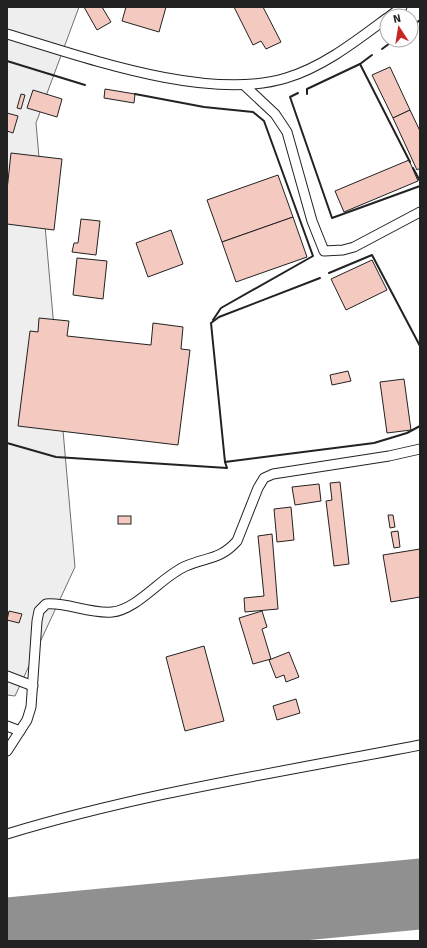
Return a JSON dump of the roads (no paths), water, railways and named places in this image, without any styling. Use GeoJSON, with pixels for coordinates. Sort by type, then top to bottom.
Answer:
{"type":"FeatureCollection","features":[{"type":"Feature","properties":{"kind":"street"},"geometry":{"type":"LineString","coordinates":[[7,34],[108,64],[176,80],[230,86],[272,82],[300,73],[341,51],[379,24]]}},
{"type":"Feature","properties":{"kind":"street"},"geometry":{"type":"LineString","coordinates":[[244,85],[275,114],[287,132],[312,221],[324,251],[343,250],[354,247],[420,212]]}},
{"type":"Feature","properties":{"kind":"street"},"geometry":{"type":"LineString","coordinates":[[7,751],[28,720],[33,686],[37,622],[39,611],[46,604],[56,603],[89,610],[111,612],[122,610],[185,566],[223,554],[233,546],[237,541],[258,488],[264,478],[273,474],[389,456],[420,449]]}},
{"type":"Feature","properties":{"kind":"street"},"geometry":{"type":"LineString","coordinates":[[7,676],[33,686]]}},
{"type":"Feature","properties":{"kind":"street"},"geometry":{"type":"LineString","coordinates":[[7,726],[20,731]]}},
{"type":"Feature","properties":{"kind":"street"},"geometry":{"type":"LineString","coordinates":[[7,834],[71,816],[190,789],[420,745]]}}]}
